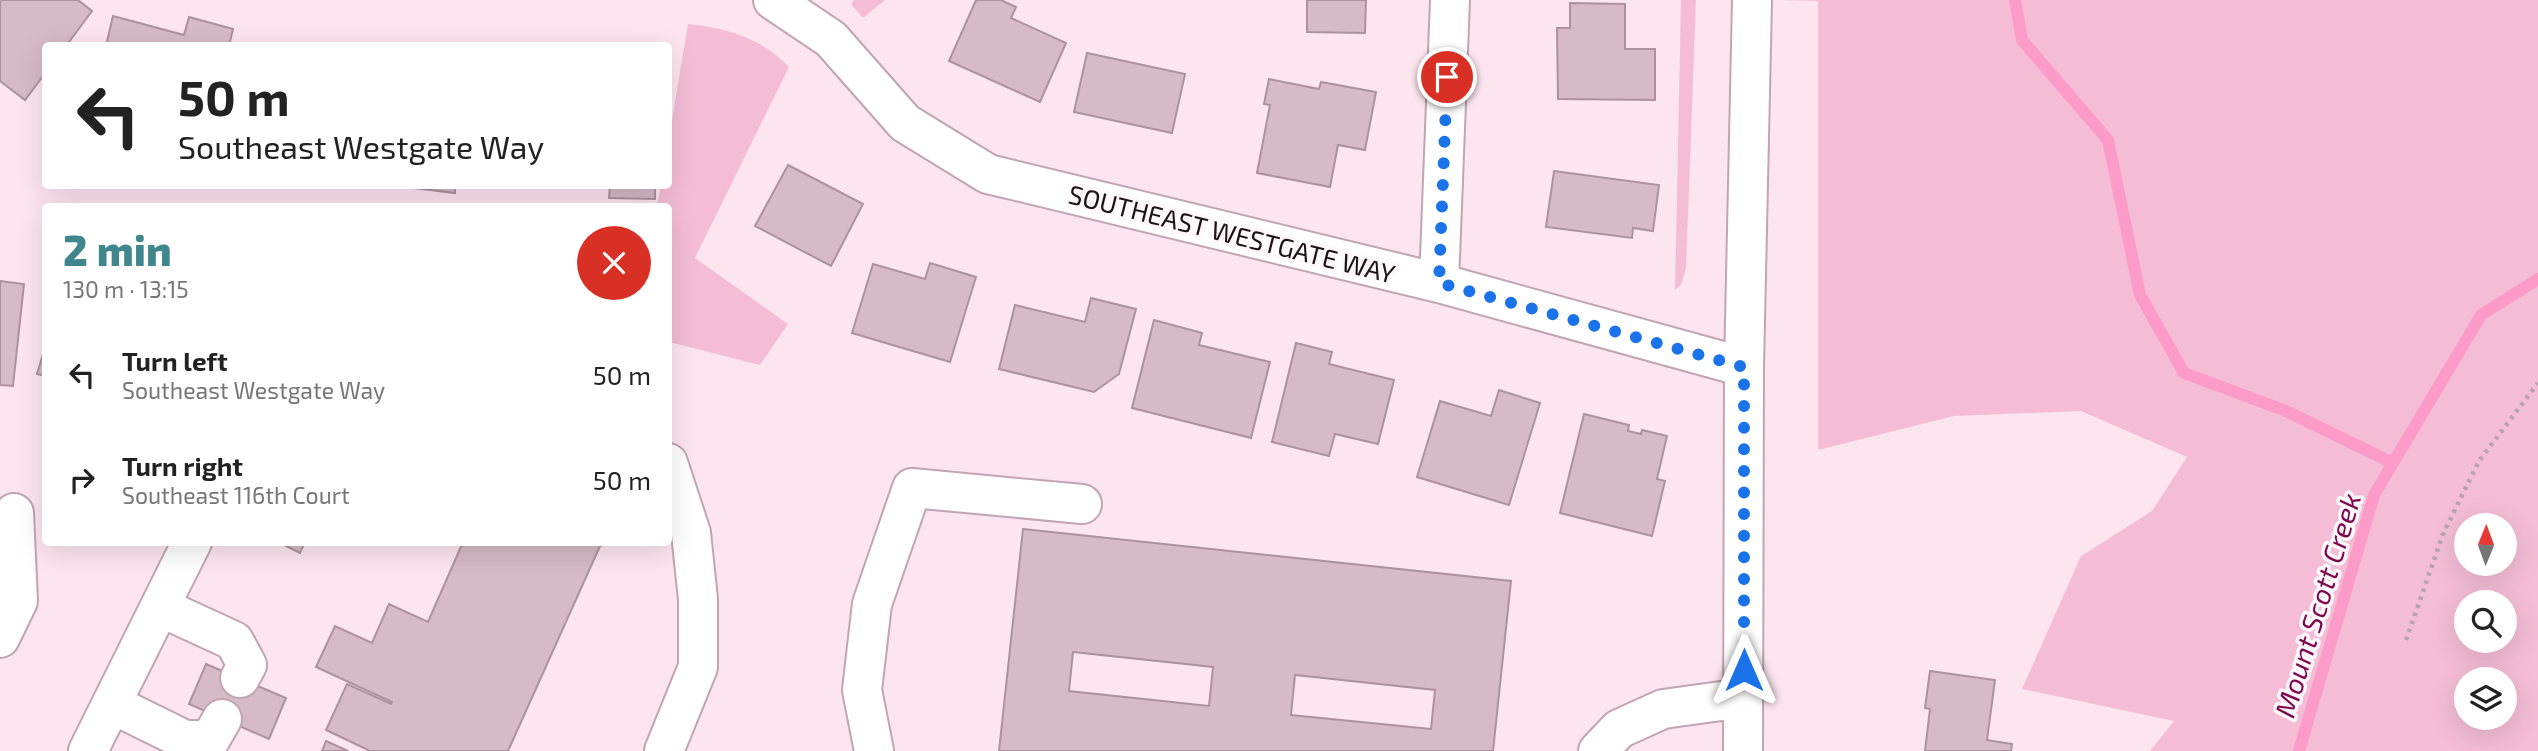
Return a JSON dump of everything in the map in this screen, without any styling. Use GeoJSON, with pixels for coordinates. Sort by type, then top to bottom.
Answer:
{"type":"FeatureCollection","features":[{"type":"Feature","properties":{"kind":"street","name":"SOUTHEAST WESTGATE WAY"},"geometry":{"type":"LineString","coordinates":[[774,0],[831,39],[905,123],[988,174],[1439,283],[1744,367]]}},
{"type":"Feature","properties":{"kind":"street"},"geometry":{"type":"LineString","coordinates":[[1439,283],[1450,0]]}},
{"type":"Feature","properties":{"kind":"street"},"geometry":{"type":"LineString","coordinates":[[1743,751],[1744,367],[1752,0]]}},
{"type":"Feature","properties":{"kind":"street"},"geometry":{"type":"LineString","coordinates":[[664,751],[698,667],[698,599],[691,533],[672,475]]}},
{"type":"Feature","properties":{"kind":"street"},"geometry":{"type":"LineString","coordinates":[[874,751],[862,690],[872,604],[912,488],[1082,504]]}},
{"type":"Feature","properties":{"kind":"street"},"geometry":{"type":"LineString","coordinates":[[0,638],[18,601],[14,513]]}},
{"type":"Feature","properties":{"kind":"street"},"geometry":{"type":"LineString","coordinates":[[88,751],[190,546]]}},
{"type":"Feature","properties":{"kind":"street"},"geometry":{"type":"LineString","coordinates":[[160,607],[234,641],[247,665],[240,678]]}},
{"type":"Feature","properties":{"kind":"street"},"geometry":{"type":"LineString","coordinates":[[1598,751],[1619,729],[1663,709],[1744,698]]}},
{"type":"Feature","properties":{"kind":"street"},"geometry":{"type":"LineString","coordinates":[[112,704],[185,740],[210,740],[222,719]]}},
{"type":"Feature","properties":{"kind":"path"},"geometry":{"type":"LineString","coordinates":[[2406,640],[2443,534],[2479,461],[2538,383]]}},
{"type":"Feature","properties":{"kind":"shaded area"},"geometry":{"type":"Polygon","coordinates":[[[854,0],[885,0],[863,18],[851,4],[854,0]]]}},
{"type":"Feature","properties":{"kind":"shaded area"},"geometry":{"type":"Polygon","coordinates":[[[1681,0],[1696,0],[1686,268],[1682,283],[1675,290],[1681,0]]]}},
{"type":"Feature","properties":{"kind":"shaded area"},"geometry":{"type":"Polygon","coordinates":[[[1781,0],[2538,0],[2538,751],[2150,751],[2174,721],[2022,689],[2081,556],[2152,511],[2187,457],[2081,411],[1954,416],[1818,450],[1818,1],[1781,0]]]}},
{"type":"Feature","properties":{"kind":"shaded area"},"geometry":{"type":"Polygon","coordinates":[[[688,24],[717,28],[743,36],[767,49],[789,67],[695,258],[788,324],[760,365],[672,343],[672,203],[658,203],[660,189],[672,189],[672,120],[688,24]]]}},
{"type":"Feature","properties":{"kind":"building"},"geometry":{"type":"Polygon","coordinates":[[[0,0],[78,0],[92,11],[69,42],[42,42],[42,77],[25,100],[0,81],[0,0]]]}},
{"type":"Feature","properties":{"kind":"building"},"geometry":{"type":"Polygon","coordinates":[[[976,0],[1001,0],[1016,7],[1011,18],[1066,43],[1040,102],[949,61],[976,0]]]}},
{"type":"Feature","properties":{"kind":"building"},"geometry":{"type":"Polygon","coordinates":[[[1307,0],[1366,0],[1365,33],[1307,32],[1307,0]]]}},
{"type":"Feature","properties":{"kind":"building"},"geometry":{"type":"Polygon","coordinates":[[[1570,3],[1625,4],[1625,49],[1655,49],[1655,100],[1558,99],[1557,28],[1570,28],[1570,3]]]}},
{"type":"Feature","properties":{"kind":"building"},"geometry":{"type":"Polygon","coordinates":[[[113,16],[184,35],[189,17],[233,29],[230,42],[107,42],[113,16]]]}},
{"type":"Feature","properties":{"kind":"building"},"geometry":{"type":"Polygon","coordinates":[[[1087,53],[1185,74],[1172,133],[1074,112],[1087,53]]]}},
{"type":"Feature","properties":{"kind":"building"},"geometry":{"type":"Polygon","coordinates":[[[1269,79],[1319,89],[1321,82],[1376,92],[1365,150],[1338,145],[1330,187],[1257,173],[1270,105],[1264,104],[1269,79]]]}},
{"type":"Feature","properties":{"kind":"building"},"geometry":{"type":"Polygon","coordinates":[[[788,165],[863,204],[831,266],[755,226],[788,165]]]}},
{"type":"Feature","properties":{"kind":"building"},"geometry":{"type":"Polygon","coordinates":[[[1554,171],[1659,185],[1653,231],[1633,228],[1632,238],[1546,227],[1554,171]]]}},
{"type":"Feature","properties":{"kind":"building"},"geometry":{"type":"Polygon","coordinates":[[[422,189],[455,189],[455,193],[422,189]]]}},
{"type":"Feature","properties":{"kind":"building"},"geometry":{"type":"Polygon","coordinates":[[[610,189],[655,189],[655,199],[609,198],[610,189]]]}},
{"type":"Feature","properties":{"kind":"building"},"geometry":{"type":"Polygon","coordinates":[[[930,263],[976,277],[950,362],[852,333],[873,264],[925,279],[930,263]]]}},
{"type":"Feature","properties":{"kind":"building"},"geometry":{"type":"Polygon","coordinates":[[[0,281],[24,284],[13,386],[0,385],[0,281]]]}},
{"type":"Feature","properties":{"kind":"building"},"geometry":{"type":"Polygon","coordinates":[[[1091,298],[1136,309],[1119,374],[1094,392],[999,369],[1015,305],[1085,322],[1091,298]]]}},
{"type":"Feature","properties":{"kind":"building"},"geometry":{"type":"Polygon","coordinates":[[[1154,320],[1202,333],[1199,345],[1270,362],[1251,438],[1132,408],[1154,320]]]}},
{"type":"Feature","properties":{"kind":"building"},"geometry":{"type":"Polygon","coordinates":[[[1296,343],[1332,352],[1329,364],[1394,380],[1378,444],[1335,434],[1329,456],[1272,442],[1296,343]]]}},
{"type":"Feature","properties":{"kind":"building"},"geometry":{"type":"Polygon","coordinates":[[[42,357],[42,375],[37,374],[42,357]]]}},
{"type":"Feature","properties":{"kind":"building"},"geometry":{"type":"Polygon","coordinates":[[[1499,390],[1540,403],[1509,505],[1417,477],[1440,401],[1491,416],[1499,390]]]}},
{"type":"Feature","properties":{"kind":"building"},"geometry":{"type":"Polygon","coordinates":[[[1584,414],[1629,425],[1628,431],[1641,434],[1642,430],[1667,436],[1657,479],[1665,481],[1652,536],[1560,513],[1584,414]]]}},
{"type":"Feature","properties":{"kind":"building"},"geometry":{"type":"Polygon","coordinates":[[[1023,529],[1511,581],[1493,751],[999,751],[1023,529]],[[1073,652],[1069,691],[1209,706],[1213,667],[1073,652]],[[1295,675],[1291,715],[1431,729],[1435,690],[1295,675]]]}},
{"type":"Feature","properties":{"kind":"building"},"geometry":{"type":"Polygon","coordinates":[[[286,546],[303,546],[300,553],[286,546]]]}},
{"type":"Feature","properties":{"kind":"building"},"geometry":{"type":"Polygon","coordinates":[[[461,546],[600,546],[508,751],[370,751],[326,730],[347,684],[391,704],[392,702],[316,667],[335,626],[372,643],[389,604],[428,622],[461,546]]]}},
{"type":"Feature","properties":{"kind":"building"},"geometry":{"type":"Polygon","coordinates":[[[206,664],[286,698],[269,739],[189,704],[206,664]]]}},
{"type":"Feature","properties":{"kind":"building"},"geometry":{"type":"Polygon","coordinates":[[[1930,671],[1995,680],[1987,740],[2012,744],[2011,751],[1925,751],[1930,709],[1925,708],[1930,671]]]}},
{"type":"Feature","properties":{"kind":"building"},"geometry":{"type":"Polygon","coordinates":[[[326,741],[348,751],[322,751],[326,741]]]}},
{"type":"Feature","properties":{"kind":"waterway"},"geometry":{"type":"LineString","coordinates":[[2015,0],[2022,40],[2108,140],[2140,295],[2184,373],[2286,411],[2393,463]]}},
{"type":"Feature","properties":{"kind":"waterway","name":"Mount Scott Creek"},"geometry":{"type":"LineString","coordinates":[[2299,751],[2374,495],[2481,315],[2538,279]]}},
{"type":"Feature","properties":{"kind":"route"},"geometry":{"type":"LineString","coordinates":[[1447,77],[1439,283],[1744,367],[1744,670]]}}]}
